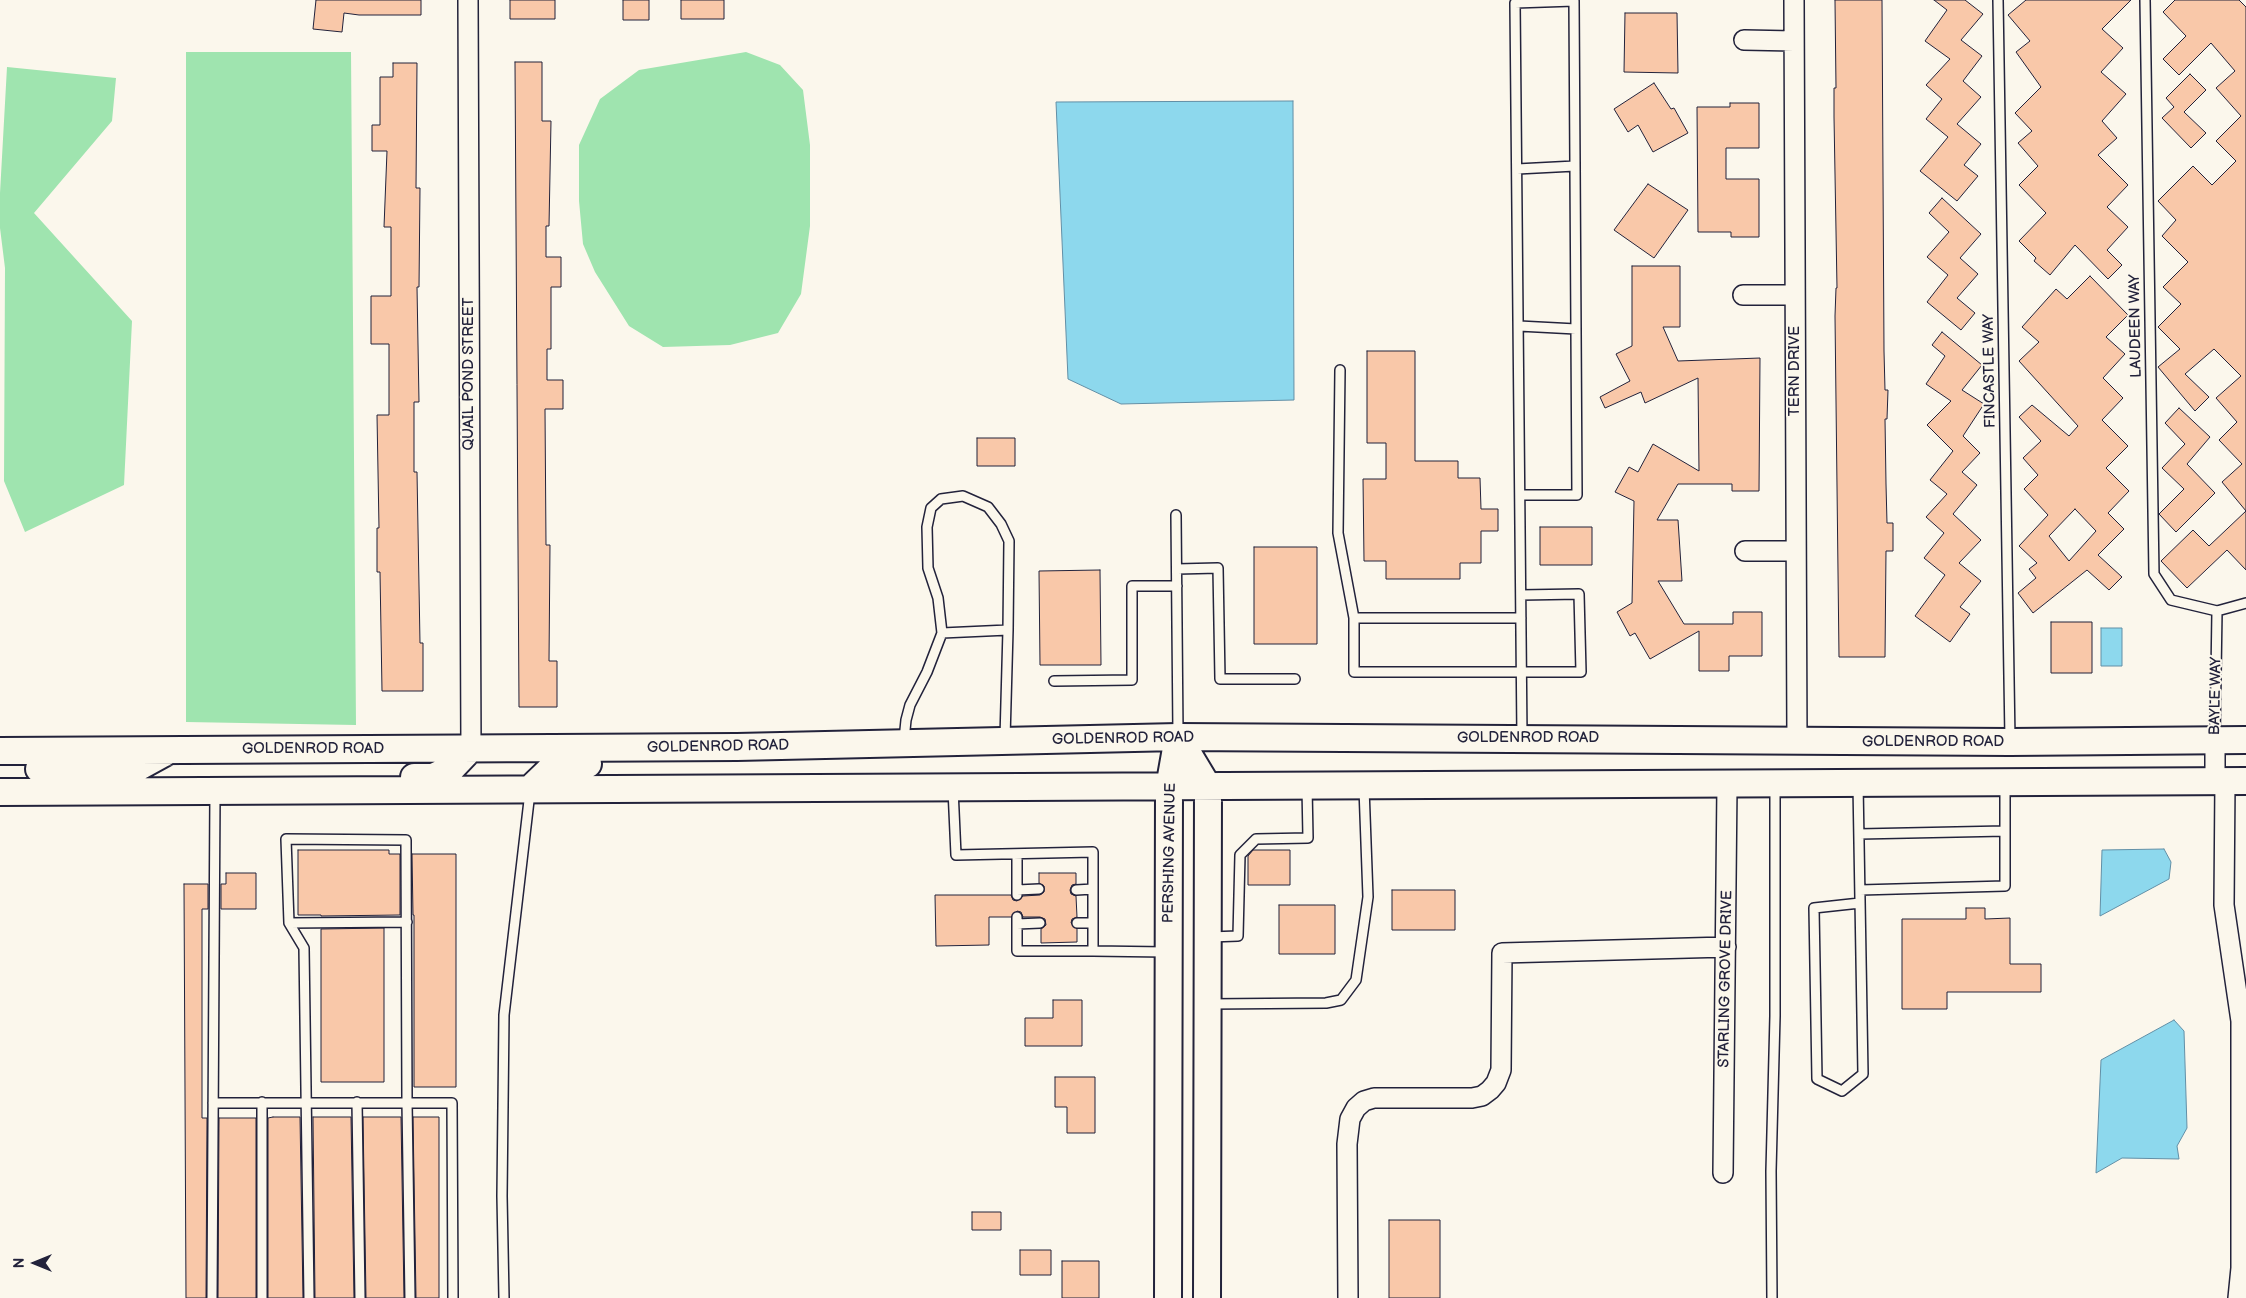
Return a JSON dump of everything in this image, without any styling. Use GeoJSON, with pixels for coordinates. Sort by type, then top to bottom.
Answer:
{"type":"FeatureCollection","features":[{"type":"Feature","properties":{"kind":"main road","name":"GOLDENROD ROAD"},"geometry":{"type":"LineString","coordinates":[[0,751],[846,744],[1178,737],[2010,742],[2246,740]]}},
{"type":"Feature","properties":{"kind":"main road","name":"PERSHING AVENUE"},"geometry":{"type":"LineString","coordinates":[[1178,737],[1208,788]]}},
{"type":"Feature","properties":{"kind":"main road","name":"PERSHING AVENUE"},"geometry":{"type":"LineString","coordinates":[[1168,1298],[1169,788],[1178,737]]}},
{"type":"Feature","properties":{"kind":"main road"},"geometry":{"type":"LineString","coordinates":[[530,789],[555,765],[791,764],[846,744]]}},
{"type":"Feature","properties":{"kind":"main road"},"geometry":{"type":"LineString","coordinates":[[135,791],[173,777],[433,777],[452,768],[471,748]]}},
{"type":"Feature","properties":{"kind":"main road"},"geometry":{"type":"LineString","coordinates":[[0,769],[135,769],[171,750]]}},
{"type":"Feature","properties":{"kind":"main road"},"geometry":{"type":"LineString","coordinates":[[0,792],[1208,788],[2228,781]]}},
{"type":"Feature","properties":{"kind":"main road"},"geometry":{"type":"LineString","coordinates":[[1207,1298],[1208,788]]}},
{"type":"Feature","properties":{"kind":"street","name":"QUAIL POND STREET"},"geometry":{"type":"LineString","coordinates":[[468,0],[471,748]]}},
{"type":"Feature","properties":{"kind":"street","name":"TERN DRIVE"},"geometry":{"type":"LineString","coordinates":[[1794,0],[1797,741]]}},
{"type":"Feature","properties":{"kind":"street"},"geometry":{"type":"LineString","coordinates":[[1744,40],[1794,41]]}},
{"type":"Feature","properties":{"kind":"street"},"geometry":{"type":"LineString","coordinates":[[1742,295],[1795,295]]}},
{"type":"Feature","properties":{"kind":"street"},"geometry":{"type":"LineString","coordinates":[[1745,552],[1796,551]]}},
{"type":"Feature","properties":{"kind":"street","name":"BAYLE WAY"},"geometry":{"type":"LineString","coordinates":[[2215,740],[2228,781],[2224,906],[2241,1021],[2241,1268],[2238,1298]]}},
{"type":"Feature","properties":{"kind":"street","name":"STARLING GROVE DRIVE"},"geometry":{"type":"LineString","coordinates":[[1724,1173],[1727,785]]}},
{"type":"Feature","properties":{"kind":"street"},"geometry":{"type":"LineString","coordinates":[[1348,1298],[1347,1144],[1350,1119],[1356,1108],[1364,1101],[1374,1098],[1472,1098],[1482,1096],[1490,1090],[1496,1083],[1500,1070],[1502,952],[1726,947]]}},
{"type":"Feature","properties":{"kind":"lane","name":"FINCASTLE WAY"},"geometry":{"type":"LineString","coordinates":[[1998,0],[2010,742]]}},
{"type":"Feature","properties":{"kind":"lane","name":"LAUDEEN WAY"},"geometry":{"type":"LineString","coordinates":[[2145,0],[2154,574],[2171,600],[2217,611]]}},
{"type":"Feature","properties":{"kind":"lane"},"geometry":{"type":"LineString","coordinates":[[1520,495],[1577,495],[1574,1],[1515,3],[1522,738]]}},
{"type":"Feature","properties":{"kind":"lane"},"geometry":{"type":"LineString","coordinates":[[1517,169],[1575,166]]}},
{"type":"Feature","properties":{"kind":"lane"},"geometry":{"type":"LineString","coordinates":[[1519,326],[1576,329]]}},
{"type":"Feature","properties":{"kind":"lane"},"geometry":{"type":"LineString","coordinates":[[1340,370],[1338,533],[1354,618],[1354,672],[1580,672],[1579,594],[1522,595]]}},
{"type":"Feature","properties":{"kind":"lane"},"geometry":{"type":"LineString","coordinates":[[903,743],[910,705],[927,672],[942,633],[938,598],[928,568],[926,527],[931,508],[941,499],[963,496],[988,507],[1001,524],[1009,542],[1005,741]]}},
{"type":"Feature","properties":{"kind":"lane"},"geometry":{"type":"LineString","coordinates":[[1176,515],[1178,737]]}},
{"type":"Feature","properties":{"kind":"lane"},"geometry":{"type":"LineString","coordinates":[[1177,569],[1218,568],[1220,679],[1295,679]]}},
{"type":"Feature","properties":{"kind":"lane"},"geometry":{"type":"LineString","coordinates":[[1054,681],[1132,680],[1132,586],[1177,586]]}},
{"type":"Feature","properties":{"kind":"lane"},"geometry":{"type":"LineString","coordinates":[[2217,611],[2246,603]]}},
{"type":"Feature","properties":{"kind":"lane","name":"BAYLE WAY"},"geometry":{"type":"LineString","coordinates":[[2215,740],[2217,611]]}},
{"type":"Feature","properties":{"kind":"lane"},"geometry":{"type":"LineString","coordinates":[[1354,618],[1522,618]]}},
{"type":"Feature","properties":{"kind":"lane"},"geometry":{"type":"LineString","coordinates":[[942,633],[1008,630]]}},
{"type":"Feature","properties":{"kind":"lane"},"geometry":{"type":"LineString","coordinates":[[1860,890],[2005,886],[2005,783]]}},
{"type":"Feature","properties":{"kind":"lane"},"geometry":{"type":"LineString","coordinates":[[1772,1298],[1771,1171],[1775,1016],[1775,784]]}},
{"type":"Feature","properties":{"kind":"lane"},"geometry":{"type":"LineString","coordinates":[[1858,784],[1860,890],[1862,1074],[1842,1091],[1817,1079],[1814,908],[1860,903]]}},
{"type":"Feature","properties":{"kind":"lane"},"geometry":{"type":"LineString","coordinates":[[1207,937],[1238,936],[1240,855],[1256,839],[1308,838],[1307,787]]}},
{"type":"Feature","properties":{"kind":"lane"},"geometry":{"type":"LineString","coordinates":[[1207,1004],[1326,1003],[1341,1000],[1356,980],[1368,897],[1364,787]]}},
{"type":"Feature","properties":{"kind":"lane"},"geometry":{"type":"LineString","coordinates":[[953,788],[956,855],[1093,852],[1093,950]]}},
{"type":"Feature","properties":{"kind":"lane"},"geometry":{"type":"LineString","coordinates":[[504,1298],[502,1196],[504,1015],[530,789]]}},
{"type":"Feature","properties":{"kind":"lane"},"geometry":{"type":"LineString","coordinates":[[212,1298],[215,791]]}},
{"type":"Feature","properties":{"kind":"lane"},"geometry":{"type":"LineString","coordinates":[[1859,834],[2005,831]]}},
{"type":"Feature","properties":{"kind":"lane"},"geometry":{"type":"LineString","coordinates":[[309,1298],[304,948],[289,923],[286,839],[406,840],[410,1298]]}},
{"type":"Feature","properties":{"kind":"lane"},"geometry":{"type":"LineString","coordinates":[[1016,855],[1016,892],[1040,889]]}},
{"type":"Feature","properties":{"kind":"lane"},"geometry":{"type":"LineString","coordinates":[[1076,890],[1093,889]]}},
{"type":"Feature","properties":{"kind":"lane"},"geometry":{"type":"LineString","coordinates":[[1040,923],[1017,920],[1017,950],[1169,952]]}},
{"type":"Feature","properties":{"kind":"lane"},"geometry":{"type":"LineString","coordinates":[[289,923],[407,922]]}},
{"type":"Feature","properties":{"kind":"lane"},"geometry":{"type":"LineString","coordinates":[[1077,923],[1093,923]]}},
{"type":"Feature","properties":{"kind":"lane"},"geometry":{"type":"LineString","coordinates":[[262,1102],[262,1298]]}},
{"type":"Feature","properties":{"kind":"lane"},"geometry":{"type":"LineString","coordinates":[[357,1102],[360,1298]]}},
{"type":"Feature","properties":{"kind":"lane"},"geometry":{"type":"LineString","coordinates":[[213,1103],[452,1103],[453,1298]]}},
{"type":"Feature","properties":{"kind":"green space"},"geometry":{"type":"Polygon","coordinates":[[[186,52],[351,52],[356,725],[186,722],[186,52]]]}},
{"type":"Feature","properties":{"kind":"green space"},"geometry":{"type":"Polygon","coordinates":[[[746,52],[780,65],[803,90],[810,145],[810,226],[801,294],[778,333],[730,345],[663,347],[629,326],[595,272],[583,244],[579,201],[579,145],[600,99],[639,70],[746,52]]]}},
{"type":"Feature","properties":{"kind":"green space"},"geometry":{"type":"Polygon","coordinates":[[[7,67],[116,78],[112,121],[34,213],[132,321],[124,485],[25,532],[4,481],[5,268],[0,228],[0,193],[7,67]]]}},
{"type":"Feature","properties":{"kind":"water"},"geometry":{"type":"Polygon","coordinates":[[[1293,101],[1294,400],[1121,404],[1068,379],[1056,102],[1293,101]]]}},
{"type":"Feature","properties":{"kind":"water"},"geometry":{"type":"Polygon","coordinates":[[[2101,628],[2122,628],[2122,666],[2101,666],[2101,628]]]}},
{"type":"Feature","properties":{"kind":"water"},"geometry":{"type":"Polygon","coordinates":[[[2164,849],[2171,862],[2169,879],[2100,916],[2102,850],[2164,849]]]}},
{"type":"Feature","properties":{"kind":"water"},"geometry":{"type":"Polygon","coordinates":[[[2174,1020],[2184,1031],[2187,1128],[2177,1146],[2179,1159],[2122,1158],[2096,1173],[2101,1060],[2174,1020]]]}},
{"type":"Feature","properties":{"kind":"building"},"geometry":{"type":"Polygon","coordinates":[[[316,0],[421,0],[421,15],[359,15],[344,13],[342,32],[313,29],[316,0]]]}},
{"type":"Feature","properties":{"kind":"building"},"geometry":{"type":"Polygon","coordinates":[[[510,0],[555,0],[555,19],[510,19],[510,0]]]}},
{"type":"Feature","properties":{"kind":"building"},"geometry":{"type":"Polygon","coordinates":[[[623,0],[649,0],[649,20],[623,20],[623,0]]]}},
{"type":"Feature","properties":{"kind":"building"},"geometry":{"type":"Polygon","coordinates":[[[681,0],[724,0],[724,19],[681,19],[681,0]]]}},
{"type":"Feature","properties":{"kind":"building"},"geometry":{"type":"Polygon","coordinates":[[[1835,0],[1882,0],[1884,351],[1885,390],[1888,390],[1887,419],[1885,419],[1886,484],[1887,523],[1893,523],[1893,551],[1886,551],[1885,657],[1839,657],[1835,316],[1837,288],[1834,117],[1834,88],[1836,88],[1835,0]]]}},
{"type":"Feature","properties":{"kind":"building"},"geometry":{"type":"Polygon","coordinates":[[[1934,0],[1965,0],[1983,14],[1961,40],[1982,56],[1963,81],[1981,97],[1957,124],[1981,144],[1964,165],[1978,176],[1957,201],[1920,171],[1948,137],[1926,119],[1942,99],[1926,85],[1950,59],[1925,41],[1947,10],[1934,0]]]}},
{"type":"Feature","properties":{"kind":"building"},"geometry":{"type":"Polygon","coordinates":[[[2026,0],[2131,0],[2102,29],[2123,48],[2101,72],[2126,94],[2102,121],[2117,138],[2098,155],[2128,185],[2107,207],[2128,227],[2107,250],[2122,265],[2108,279],[2075,245],[2050,275],[2034,261],[2036,258],[2019,241],[2046,213],[2019,185],[2038,166],[2018,143],[2032,131],[2015,113],[2041,87],[2016,52],[2030,41],[2008,15],[2026,0]]]}},
{"type":"Feature","properties":{"kind":"building"},"geometry":{"type":"Polygon","coordinates":[[[2175,0],[2239,0],[2246,7],[2246,511],[2222,482],[2242,464],[2219,440],[2237,422],[2216,398],[2241,376],[2214,349],[2185,374],[2209,397],[2195,411],[2158,367],[2180,349],[2158,327],[2181,304],[2163,287],[2188,262],[2162,236],[2176,220],[2158,201],[2193,166],[2212,185],[2236,161],[2216,141],[2241,116],[2216,88],[2235,71],[2211,43],[2179,75],[2163,59],[2186,36],[2163,12],[2175,0]]]}},
{"type":"Feature","properties":{"kind":"building"},"geometry":{"type":"Polygon","coordinates":[[[1625,13],[1677,13],[1678,73],[1624,72],[1625,13]]]}},
{"type":"Feature","properties":{"kind":"building"},"geometry":{"type":"Polygon","coordinates":[[[515,62],[542,62],[542,121],[551,121],[549,226],[546,226],[546,257],[561,257],[561,287],[551,287],[551,349],[547,349],[547,380],[563,380],[563,409],[545,409],[546,545],[550,545],[549,661],[557,661],[557,707],[519,707],[515,62]]]}},
{"type":"Feature","properties":{"kind":"building"},"geometry":{"type":"Polygon","coordinates":[[[393,63],[417,63],[416,188],[420,188],[419,287],[417,287],[419,402],[414,402],[414,472],[417,472],[420,643],[423,643],[423,691],[382,691],[380,572],[377,572],[377,528],[379,528],[377,415],[389,415],[389,344],[371,344],[371,296],[391,296],[391,227],[384,227],[387,151],[372,151],[372,125],[380,125],[380,77],[393,77],[393,63]]]}},
{"type":"Feature","properties":{"kind":"building"},"geometry":{"type":"Polygon","coordinates":[[[2190,74],[2206,90],[2184,112],[2206,133],[2191,148],[2162,118],[2174,107],[2166,98],[2190,74]]]}},
{"type":"Feature","properties":{"kind":"building"},"geometry":{"type":"Polygon","coordinates":[[[1654,83],[1671,109],[1674,108],[1688,133],[1653,152],[1638,125],[1628,132],[1614,109],[1654,83]]]}},
{"type":"Feature","properties":{"kind":"building"},"geometry":{"type":"Polygon","coordinates":[[[1730,103],[1759,103],[1759,148],[1726,148],[1726,179],[1759,179],[1759,237],[1731,237],[1731,232],[1698,232],[1697,107],[1730,107],[1730,103]]]}},
{"type":"Feature","properties":{"kind":"building"},"geometry":{"type":"Polygon","coordinates":[[[1648,184],[1688,210],[1654,258],[1614,230],[1648,184]]]}},
{"type":"Feature","properties":{"kind":"building"},"geometry":{"type":"Polygon","coordinates":[[[1942,198],[1981,234],[1960,258],[1978,274],[1957,298],[1975,313],[1961,330],[1927,302],[1948,275],[1927,257],[1949,232],[1929,213],[1942,198]]]}},
{"type":"Feature","properties":{"kind":"building"},"geometry":{"type":"Polygon","coordinates":[[[1632,266],[1680,266],[1680,327],[1663,327],[1678,361],[1760,358],[1759,491],[1732,491],[1732,484],[1678,484],[1657,520],[1678,520],[1682,581],[1658,581],[1684,624],[1733,624],[1733,612],[1762,612],[1762,656],[1729,656],[1729,671],[1699,671],[1699,631],[1650,659],[1635,633],[1630,636],[1617,612],[1632,603],[1634,501],[1615,492],[1629,467],[1638,472],[1653,444],[1699,471],[1698,378],[1645,403],[1641,392],[1605,408],[1600,397],[1630,381],[1616,354],[1632,346],[1632,266]]]}},
{"type":"Feature","properties":{"kind":"building"},"geometry":{"type":"Polygon","coordinates":[[[2090,276],[2128,315],[2106,337],[2125,354],[2103,378],[2123,398],[2102,420],[2128,446],[2106,468],[2129,491],[2108,513],[2124,529],[2098,555],[2122,577],[2109,590],[2087,570],[2033,613],[2018,593],[2036,578],[2029,569],[2037,563],[2019,546],[2048,515],[2024,489],[2038,475],[2023,458],[2041,441],[2019,417],[2032,405],[2069,436],[2078,426],[2019,361],[2039,342],[2022,327],[2056,289],[2067,299],[2090,276]],[[2075,509],[2049,536],[2069,561],[2096,531],[2075,509]]]}},
{"type":"Feature","properties":{"kind":"building"},"geometry":{"type":"Polygon","coordinates":[[[1942,332],[1982,365],[1962,390],[1984,404],[1963,436],[1980,453],[1962,472],[1977,485],[1953,514],[1981,540],[1959,563],[1981,581],[1960,607],[1970,614],[1950,642],[1915,616],[1945,575],[1924,558],[1944,533],[1926,517],[1947,494],[1930,480],[1953,451],[1927,425],[1951,401],[1926,384],[1945,356],[1932,345],[1942,332]]]}},
{"type":"Feature","properties":{"kind":"building"},"geometry":{"type":"Polygon","coordinates":[[[1367,351],[1415,351],[1415,461],[1458,461],[1458,478],[1480,478],[1481,509],[1498,509],[1498,531],[1481,531],[1481,563],[1460,563],[1460,579],[1386,579],[1386,561],[1364,561],[1363,479],[1386,479],[1386,443],[1367,443],[1367,351]]]}},
{"type":"Feature","properties":{"kind":"building"},"geometry":{"type":"Polygon","coordinates":[[[2179,408],[2210,437],[2187,464],[2215,493],[2176,532],[2159,514],[2184,489],[2162,468],[2185,444],[2165,423],[2179,408]]]}},
{"type":"Feature","properties":{"kind":"building"},"geometry":{"type":"Polygon","coordinates":[[[977,438],[1015,438],[1015,466],[977,466],[977,438]]]}},
{"type":"Feature","properties":{"kind":"building"},"geometry":{"type":"Polygon","coordinates":[[[2246,511],[2246,570],[2227,550],[2187,588],[2161,561],[2193,530],[2209,546],[2246,511]]]}},
{"type":"Feature","properties":{"kind":"building"},"geometry":{"type":"Polygon","coordinates":[[[1540,527],[1592,527],[1592,565],[1540,565],[1540,527]]]}},
{"type":"Feature","properties":{"kind":"building"},"geometry":{"type":"Polygon","coordinates":[[[1254,547],[1317,547],[1317,644],[1254,644],[1254,547]]]}},
{"type":"Feature","properties":{"kind":"building"},"geometry":{"type":"Polygon","coordinates":[[[1100,570],[1101,665],[1040,665],[1039,571],[1100,570]]]}},
{"type":"Feature","properties":{"kind":"building"},"geometry":{"type":"Polygon","coordinates":[[[2051,622],[2092,622],[2092,673],[2051,673],[2051,622]]]}},
{"type":"Feature","properties":{"kind":"building"},"geometry":{"type":"Polygon","coordinates":[[[298,850],[389,850],[389,854],[400,854],[400,915],[298,915],[298,850]]]}},
{"type":"Feature","properties":{"kind":"building"},"geometry":{"type":"Polygon","coordinates":[[[1253,850],[1290,850],[1290,885],[1248,885],[1248,856],[1253,850]]]}},
{"type":"Feature","properties":{"kind":"building"},"geometry":{"type":"Polygon","coordinates":[[[412,854],[456,854],[456,1087],[414,1087],[412,854]]]}},
{"type":"Feature","properties":{"kind":"building"},"geometry":{"type":"Polygon","coordinates":[[[226,873],[256,873],[256,909],[221,909],[221,884],[226,884],[226,873]]]}},
{"type":"Feature","properties":{"kind":"building"},"geometry":{"type":"Polygon","coordinates":[[[1039,873],[1076,873],[1076,884],[1072,885],[1070,890],[1071,894],[1076,896],[1077,917],[1072,919],[1071,923],[1077,929],[1077,942],[1041,943],[1041,929],[1046,925],[1045,919],[1040,917],[1023,917],[1021,912],[1017,911],[1011,917],[989,917],[989,945],[936,946],[935,895],[1011,895],[1013,900],[1017,901],[1023,896],[1040,895],[1044,892],[1044,886],[1039,883],[1039,873]]]}},
{"type":"Feature","properties":{"kind":"building"},"geometry":{"type":"Polygon","coordinates":[[[184,884],[208,884],[208,909],[202,909],[202,1118],[207,1118],[206,1298],[186,1298],[184,884]]]}},
{"type":"Feature","properties":{"kind":"building"},"geometry":{"type":"Polygon","coordinates":[[[1392,890],[1455,890],[1455,930],[1392,930],[1392,890]]]}},
{"type":"Feature","properties":{"kind":"building"},"geometry":{"type":"Polygon","coordinates":[[[1279,905],[1335,905],[1335,954],[1279,954],[1279,905]]]}},
{"type":"Feature","properties":{"kind":"building"},"geometry":{"type":"Polygon","coordinates":[[[1966,908],[1985,908],[1985,919],[2010,918],[2010,964],[2041,964],[2041,992],[1947,992],[1947,1009],[1902,1009],[1902,919],[1966,919],[1966,908]]]}},
{"type":"Feature","properties":{"kind":"building"},"geometry":{"type":"Polygon","coordinates":[[[384,928],[384,1082],[321,1082],[321,929],[384,928]]]}},
{"type":"Feature","properties":{"kind":"building"},"geometry":{"type":"Polygon","coordinates":[[[1053,1000],[1082,1000],[1082,1046],[1025,1046],[1025,1018],[1053,1018],[1053,1000]]]}},
{"type":"Feature","properties":{"kind":"building"},"geometry":{"type":"Polygon","coordinates":[[[1055,1077],[1095,1077],[1095,1133],[1067,1133],[1067,1107],[1055,1107],[1055,1077]]]}},
{"type":"Feature","properties":{"kind":"building"},"geometry":{"type":"Polygon","coordinates":[[[300,1117],[303,1298],[268,1298],[268,1118],[300,1117]]]}},
{"type":"Feature","properties":{"kind":"building"},"geometry":{"type":"Polygon","coordinates":[[[313,1117],[351,1117],[354,1298],[315,1298],[313,1117]]]}},
{"type":"Feature","properties":{"kind":"building"},"geometry":{"type":"Polygon","coordinates":[[[363,1117],[401,1117],[404,1298],[366,1298],[363,1117]]]}},
{"type":"Feature","properties":{"kind":"building"},"geometry":{"type":"Polygon","coordinates":[[[413,1117],[439,1117],[439,1298],[416,1298],[413,1117]]]}},
{"type":"Feature","properties":{"kind":"building"},"geometry":{"type":"Polygon","coordinates":[[[219,1118],[256,1118],[256,1298],[218,1298],[219,1118]]]}},
{"type":"Feature","properties":{"kind":"building"},"geometry":{"type":"Polygon","coordinates":[[[972,1212],[1001,1212],[1001,1230],[972,1230],[972,1212]]]}},
{"type":"Feature","properties":{"kind":"building"},"geometry":{"type":"Polygon","coordinates":[[[1389,1220],[1440,1220],[1440,1298],[1389,1298],[1389,1220]]]}},
{"type":"Feature","properties":{"kind":"building"},"geometry":{"type":"Polygon","coordinates":[[[1020,1250],[1051,1250],[1051,1275],[1020,1275],[1020,1250]]]}},
{"type":"Feature","properties":{"kind":"building"},"geometry":{"type":"Polygon","coordinates":[[[1062,1261],[1099,1261],[1099,1298],[1062,1298],[1062,1261]]]}}]}
